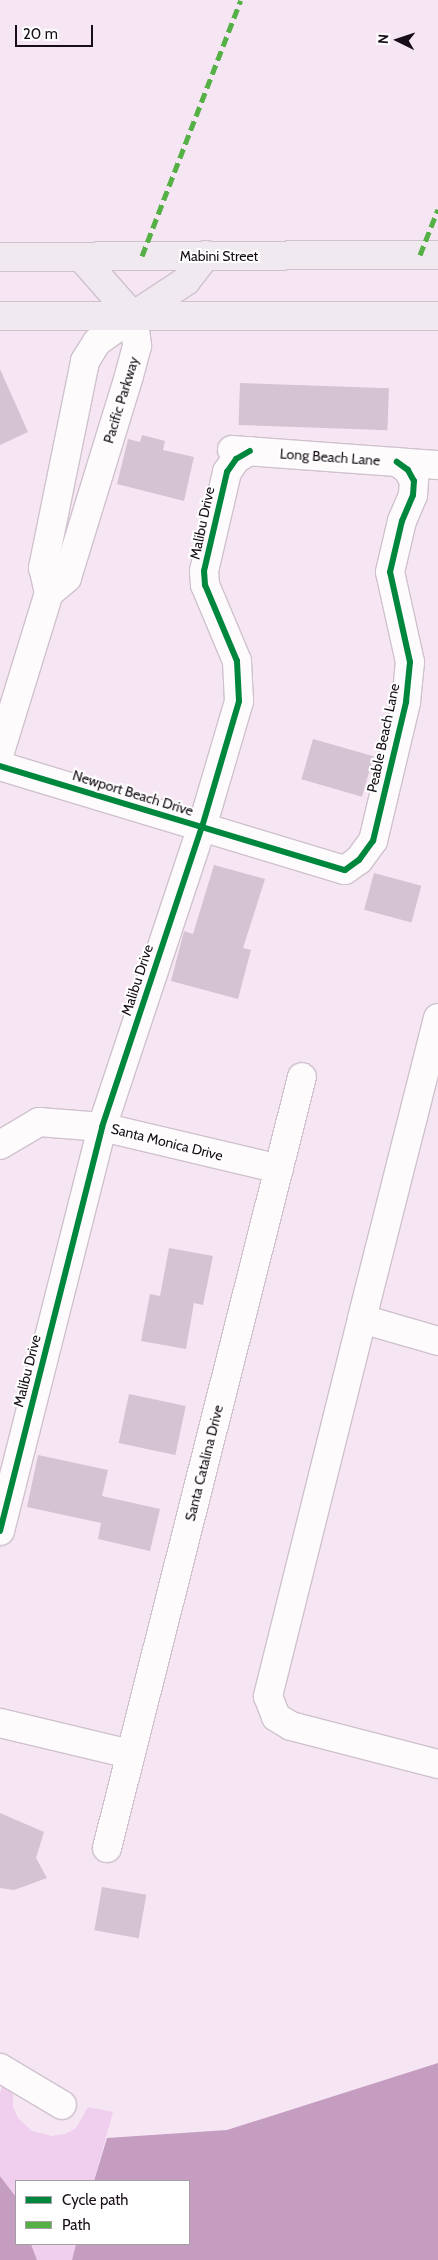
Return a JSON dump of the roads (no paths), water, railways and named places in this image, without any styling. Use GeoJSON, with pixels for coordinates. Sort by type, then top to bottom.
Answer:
{"type":"FeatureCollection","features":[{"type":"Feature","properties":{"kind":"main road","name":"Mabini Street"},"geometry":{"type":"LineString","coordinates":[[0,257],[438,254]]}},
{"type":"Feature","properties":{"kind":"main road"},"geometry":{"type":"LineString","coordinates":[[81,256],[133,316]]}},
{"type":"Feature","properties":{"kind":"main road"},"geometry":{"type":"LineString","coordinates":[[133,316],[186,280],[206,256]]}},
{"type":"Feature","properties":{"kind":"main road"},"geometry":{"type":"LineString","coordinates":[[0,316],[438,316]]}},
{"type":"Feature","properties":{"kind":"street"},"geometry":{"type":"LineString","coordinates":[[0,752],[48,593],[43,568],[85,361],[97,342],[133,316]]}},
{"type":"Feature","properties":{"kind":"street","name":"Pacific Parkway"},"geometry":{"type":"LineString","coordinates":[[48,593],[67,578],[112,432],[138,346],[133,316]]}},
{"type":"Feature","properties":{"kind":"street"},"geometry":{"type":"LineString","coordinates":[[74,421],[112,432]]}},
{"type":"Feature","properties":{"kind":"street","name":"Long Beach Lane"},"geometry":{"type":"LineString","coordinates":[[223,450],[438,464]]}},
{"type":"Feature","properties":{"kind":"street","name":"Malibu Drive"},"geometry":{"type":"LineString","coordinates":[[0,1531],[102,1127],[202,827],[239,701],[240,682],[237,661],[205,585],[204,572],[227,472],[236,459],[250,451]]}},
{"type":"Feature","properties":{"kind":"street","name":"Peable Beach Lane"},"geometry":{"type":"LineString","coordinates":[[345,870],[359,860],[373,841],[406,702],[410,662],[390,572],[402,521],[413,495],[414,481],[408,470],[397,462]]}},
{"type":"Feature","properties":{"kind":"street","name":"Newport Beach Drive"},"geometry":{"type":"LineString","coordinates":[[0,766],[345,870]]}},
{"type":"Feature","properties":{"kind":"street"},"geometry":{"type":"LineString","coordinates":[[438,1018],[268,1696],[276,1716],[291,1726],[438,1764]]}},
{"type":"Feature","properties":{"kind":"street","name":"Santa Catalina Drive"},"geometry":{"type":"LineString","coordinates":[[107,1848],[302,1077]]}},
{"type":"Feature","properties":{"kind":"street","name":"Santa Monica Drive"},"geometry":{"type":"LineString","coordinates":[[0,1145],[39,1122],[102,1127],[279,1169]]}},
{"type":"Feature","properties":{"kind":"street"},"geometry":{"type":"LineString","coordinates":[[362,1319],[438,1341]]}},
{"type":"Feature","properties":{"kind":"street"},"geometry":{"type":"LineString","coordinates":[[0,1723],[130,1754]]}},
{"type":"Feature","properties":{"kind":"street"},"geometry":{"type":"LineString","coordinates":[[0,2068],[62,2105]]}}]}
